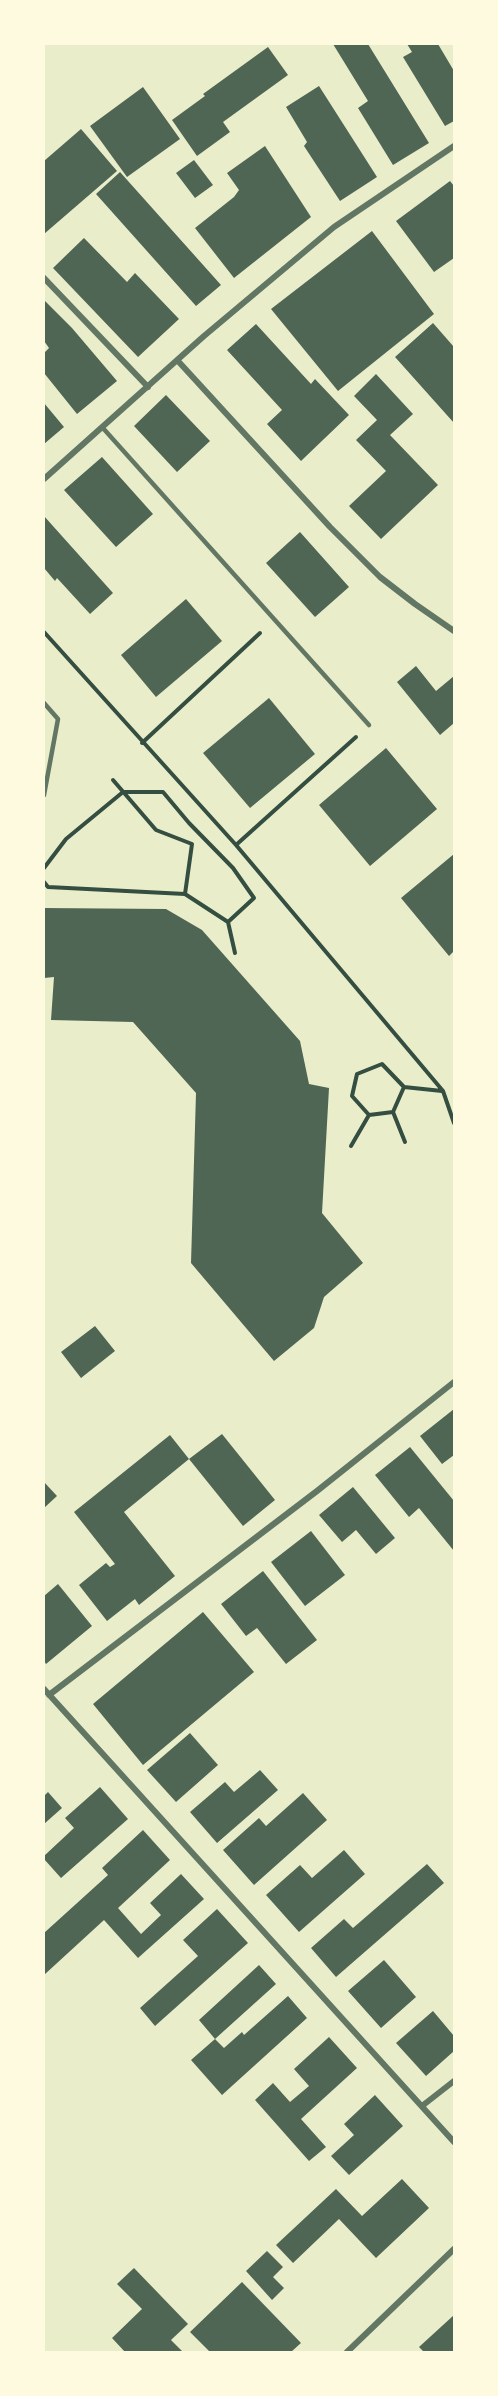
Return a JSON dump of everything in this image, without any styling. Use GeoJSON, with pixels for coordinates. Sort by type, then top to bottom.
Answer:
{"type":"FeatureCollection","features":[{"type":"Feature","properties":{"kind":"street"},"geometry":{"type":"LineString","coordinates":[[44,479],[212,329],[334,227],[454,146]]}},
{"type":"Feature","properties":{"kind":"street"},"geometry":{"type":"LineString","coordinates":[[44,278],[148,387]]}},
{"type":"Feature","properties":{"kind":"street"},"geometry":{"type":"LineString","coordinates":[[178,361],[330,527],[380,577],[454,631]]}},
{"type":"Feature","properties":{"kind":"street"},"geometry":{"type":"LineString","coordinates":[[454,1382],[317,1491],[46,1692],[454,2142]]}},
{"type":"Feature","properties":{"kind":"street"},"geometry":{"type":"LineString","coordinates":[[422,2106],[454,2081]]}},
{"type":"Feature","properties":{"kind":"street"},"geometry":{"type":"LineString","coordinates":[[347,2352],[454,2249]]}},
{"type":"Feature","properties":{"kind":"lane"},"geometry":{"type":"LineString","coordinates":[[102,427],[369,725]]}},
{"type":"Feature","properties":{"kind":"lane"},"geometry":{"type":"LineString","coordinates":[[44,704],[58,719],[44,795]]}},
{"type":"Feature","properties":{"kind":"path"},"geometry":{"type":"LineString","coordinates":[[142,743],[275,618]]}},
{"type":"Feature","properties":{"kind":"path"},"geometry":{"type":"LineString","coordinates":[[44,632],[236,845],[443,1091],[454,1123]]}},
{"type":"Feature","properties":{"kind":"path"},"geometry":{"type":"LineString","coordinates":[[236,845],[369,725]]}},
{"type":"Feature","properties":{"kind":"path"},"geometry":{"type":"LineString","coordinates":[[114,780],[156,830],[192,844],[185,894]]}},
{"type":"Feature","properties":{"kind":"path"},"geometry":{"type":"LineString","coordinates":[[44,868],[66,839],[123,792],[163,792],[189,824],[233,868],[254,897],[228,922]]}},
{"type":"Feature","properties":{"kind":"path"},"geometry":{"type":"LineString","coordinates":[[44,882],[48,887],[185,894],[228,922],[236,953]]}},
{"type":"Feature","properties":{"kind":"path"},"geometry":{"type":"LineString","coordinates":[[369,1115],[352,1096],[357,1074],[382,1064],[404,1087],[443,1091]]}},
{"type":"Feature","properties":{"kind":"path"},"geometry":{"type":"LineString","coordinates":[[404,1087],[393,1112],[405,1142]]}},
{"type":"Feature","properties":{"kind":"path"},"geometry":{"type":"LineString","coordinates":[[369,1115],[393,1112]]}},
{"type":"Feature","properties":{"kind":"path"},"geometry":{"type":"LineString","coordinates":[[351,1146],[369,1115]]}},
{"type":"Feature","properties":{"kind":"building"},"geometry":{"type":"Polygon","coordinates":[[[333,44],[368,44],[429,143],[393,165],[358,108],[368,101],[333,44]]]}},
{"type":"Feature","properties":{"kind":"building"},"geometry":{"type":"Polygon","coordinates":[[[407,44],[438,44],[454,71],[454,121],[445,126],[403,57],[412,52],[407,44]]]}},
{"type":"Feature","properties":{"kind":"building"},"geometry":{"type":"Polygon","coordinates":[[[268,47],[288,75],[223,122],[230,132],[197,156],[172,120],[205,96],[203,94],[268,47]]]}},
{"type":"Feature","properties":{"kind":"building"},"geometry":{"type":"Polygon","coordinates":[[[319,86],[377,177],[340,201],[304,146],[307,142],[286,107],[319,86]]]}},
{"type":"Feature","properties":{"kind":"building"},"geometry":{"type":"Polygon","coordinates":[[[143,87],[180,139],[127,177],[90,126],[143,87]]]}},
{"type":"Feature","properties":{"kind":"building"},"geometry":{"type":"Polygon","coordinates":[[[81,129],[117,171],[44,234],[44,161],[81,129]]]}},
{"type":"Feature","properties":{"kind":"building"},"geometry":{"type":"Polygon","coordinates":[[[265,146],[311,217],[234,278],[195,228],[234,197],[239,190],[227,173],[265,146]]]}},
{"type":"Feature","properties":{"kind":"building"},"geometry":{"type":"Polygon","coordinates":[[[194,160],[213,185],[195,198],[176,173],[194,160]]]}},
{"type":"Feature","properties":{"kind":"building"},"geometry":{"type":"Polygon","coordinates":[[[120,172],[221,285],[196,306],[96,194],[120,172]]]}},
{"type":"Feature","properties":{"kind":"building"},"geometry":{"type":"Polygon","coordinates":[[[450,181],[454,186],[454,258],[434,272],[396,221],[450,181]]]}},
{"type":"Feature","properties":{"kind":"building"},"geometry":{"type":"Polygon","coordinates":[[[372,231],[434,314],[338,391],[271,309],[372,231]]]}},
{"type":"Feature","properties":{"kind":"building"},"geometry":{"type":"Polygon","coordinates":[[[84,238],[127,282],[135,273],[179,319],[138,357],[53,268],[84,238]]]}},
{"type":"Feature","properties":{"kind":"building"},"geometry":{"type":"Polygon","coordinates":[[[44,300],[72,328],[117,381],[77,414],[44,373],[44,353],[49,348],[44,341],[44,300]]]}},
{"type":"Feature","properties":{"kind":"building"},"geometry":{"type":"Polygon","coordinates":[[[433,323],[454,347],[454,423],[395,357],[433,323]]]}},
{"type":"Feature","properties":{"kind":"building"},"geometry":{"type":"Polygon","coordinates":[[[256,324],[311,384],[315,379],[349,415],[301,461],[267,424],[282,410],[227,350],[256,324]]]}},
{"type":"Feature","properties":{"kind":"building"},"geometry":{"type":"Polygon","coordinates":[[[376,374],[413,414],[390,435],[438,485],[381,539],[349,506],[386,471],[356,440],[377,420],[354,396],[376,374]]]}},
{"type":"Feature","properties":{"kind":"building"},"geometry":{"type":"Polygon","coordinates":[[[166,395],[210,441],[177,472],[134,426],[166,395]]]}},
{"type":"Feature","properties":{"kind":"building"},"geometry":{"type":"Polygon","coordinates":[[[44,403],[64,427],[44,444],[44,403]]]}},
{"type":"Feature","properties":{"kind":"building"},"geometry":{"type":"Polygon","coordinates":[[[102,457],[153,514],[116,547],[64,490],[102,457]]]}},
{"type":"Feature","properties":{"kind":"building"},"geometry":{"type":"Polygon","coordinates":[[[44,516],[113,593],[90,614],[57,578],[55,581],[44,568],[44,516]]]}},
{"type":"Feature","properties":{"kind":"building"},"geometry":{"type":"Polygon","coordinates":[[[300,532],[349,587],[315,617],[266,563],[300,532]]]}},
{"type":"Feature","properties":{"kind":"building"},"geometry":{"type":"Polygon","coordinates":[[[186,599],[222,641],[156,697],[121,655],[186,599]]]}},
{"type":"Feature","properties":{"kind":"building"},"geometry":{"type":"Polygon","coordinates":[[[416,666],[436,691],[454,676],[454,723],[440,735],[397,682],[416,666]]]}},
{"type":"Feature","properties":{"kind":"building"},"geometry":{"type":"Polygon","coordinates":[[[269,698],[315,754],[250,808],[203,753],[269,698]]]}},
{"type":"Feature","properties":{"kind":"building"},"geometry":{"type":"Polygon","coordinates":[[[386,748],[437,809],[370,866],[319,805],[386,748]]]}},
{"type":"Feature","properties":{"kind":"building"},"geometry":{"type":"Polygon","coordinates":[[[454,854],[454,951],[449,956],[401,898],[454,854]]]}},
{"type":"Feature","properties":{"kind":"building"},"geometry":{"type":"Polygon","coordinates":[[[44,908],[166,909],[202,930],[300,1041],[309,1084],[329,1088],[322,1213],[363,1263],[324,1297],[314,1328],[274,1361],[191,1263],[196,1093],[133,1022],[51,1020],[54,977],[44,978],[44,908]]]}},
{"type":"Feature","properties":{"kind":"building"},"geometry":{"type":"Polygon","coordinates":[[[95,1326],[115,1351],[81,1378],[61,1352],[95,1326]]]}},
{"type":"Feature","properties":{"kind":"building"},"geometry":{"type":"Polygon","coordinates":[[[454,1409],[454,1455],[442,1464],[420,1436],[454,1409]]]}},
{"type":"Feature","properties":{"kind":"building"},"geometry":{"type":"Polygon","coordinates":[[[222,1434],[275,1500],[243,1526],[189,1459],[222,1434]]]}},
{"type":"Feature","properties":{"kind":"building"},"geometry":{"type":"Polygon","coordinates":[[[170,1435],[189,1459],[124,1512],[175,1576],[139,1605],[135,1599],[107,1621],[79,1585],[106,1563],[110,1567],[115,1564],[74,1512],[170,1435]]]}},
{"type":"Feature","properties":{"kind":"building"},"geometry":{"type":"Polygon","coordinates":[[[410,1447],[454,1501],[454,1551],[419,1508],[409,1517],[375,1475],[410,1447]]]}},
{"type":"Feature","properties":{"kind":"building"},"geometry":{"type":"Polygon","coordinates":[[[44,1482],[57,1496],[44,1508],[44,1482]]]}},
{"type":"Feature","properties":{"kind":"building"},"geometry":{"type":"Polygon","coordinates":[[[353,1487],[395,1538],[376,1554],[356,1530],[342,1542],[319,1515],[353,1487]]]}},
{"type":"Feature","properties":{"kind":"building"},"geometry":{"type":"Polygon","coordinates":[[[311,1531],[345,1575],[305,1606],[271,1562],[311,1531]]]}},
{"type":"Feature","properties":{"kind":"building"},"geometry":{"type":"Polygon","coordinates":[[[263,1571],[317,1640],[286,1664],[257,1628],[246,1636],[221,1604],[263,1571]]]}},
{"type":"Feature","properties":{"kind":"building"},"geometry":{"type":"Polygon","coordinates":[[[58,1584],[92,1626],[46,1664],[44,1661],[44,1596],[58,1584]]]}},
{"type":"Feature","properties":{"kind":"building"},"geometry":{"type":"Polygon","coordinates":[[[203,1612],[254,1672],[143,1765],[93,1704],[203,1612]]]}},
{"type":"Feature","properties":{"kind":"building"},"geometry":{"type":"Polygon","coordinates":[[[190,1733],[218,1765],[176,1802],[147,1770],[190,1733]]]}},
{"type":"Feature","properties":{"kind":"building"},"geometry":{"type":"Polygon","coordinates":[[[260,1770],[278,1790],[217,1843],[190,1812],[225,1782],[234,1792],[260,1770]]]}},
{"type":"Feature","properties":{"kind":"building"},"geometry":{"type":"Polygon","coordinates":[[[100,1787],[128,1819],[61,1878],[44,1859],[44,1856],[74,1828],[65,1818],[100,1787]]]}},
{"type":"Feature","properties":{"kind":"building"},"geometry":{"type":"Polygon","coordinates":[[[48,1792],[62,1808],[44,1824],[44,1796],[48,1792]]]}},
{"type":"Feature","properties":{"kind":"building"},"geometry":{"type":"Polygon","coordinates":[[[303,1793],[327,1820],[254,1885],[223,1850],[259,1818],[266,1826],[303,1793]]]}},
{"type":"Feature","properties":{"kind":"building"},"geometry":{"type":"Polygon","coordinates":[[[143,1830],[170,1860],[118,1908],[141,1934],[161,1915],[150,1903],[181,1874],[204,1899],[138,1958],[104,1920],[44,1975],[44,1933],[108,1875],[102,1868],[143,1830]]]}},
{"type":"Feature","properties":{"kind":"building"},"geometry":{"type":"Polygon","coordinates":[[[344,1850],[365,1874],[299,1932],[266,1895],[300,1865],[312,1878],[344,1850]]]}},
{"type":"Feature","properties":{"kind":"building"},"geometry":{"type":"Polygon","coordinates":[[[427,1864],[444,1883],[336,1977],[311,1948],[344,1919],[353,1928],[427,1864]]]}},
{"type":"Feature","properties":{"kind":"building"},"geometry":{"type":"Polygon","coordinates":[[[217,1909],[248,1943],[155,2026],[140,2008],[198,1956],[183,1940],[217,1909]]]}},
{"type":"Feature","properties":{"kind":"building"},"geometry":{"type":"Polygon","coordinates":[[[384,1960],[416,1997],[381,2028],[348,1991],[384,1960]]]}},
{"type":"Feature","properties":{"kind":"building"},"geometry":{"type":"Polygon","coordinates":[[[259,1965],[276,1984],[215,2039],[199,2020],[259,1965]]]}},
{"type":"Feature","properties":{"kind":"building"},"geometry":{"type":"Polygon","coordinates":[[[288,1996],[307,2018],[222,2095],[191,2060],[215,2039],[224,2048],[242,2032],[244,2035],[288,1996]]]}},
{"type":"Feature","properties":{"kind":"building"},"geometry":{"type":"Polygon","coordinates":[[[433,2011],[454,2036],[454,2051],[426,2076],[396,2043],[433,2011]]]}},
{"type":"Feature","properties":{"kind":"building"},"geometry":{"type":"Polygon","coordinates":[[[329,2037],[357,2068],[301,2119],[326,2147],[309,2161],[255,2100],[273,2083],[290,2102],[309,2086],[294,2069],[329,2037]]]}},
{"type":"Feature","properties":{"kind":"building"},"geometry":{"type":"Polygon","coordinates":[[[375,2095],[403,2126],[349,2175],[331,2156],[354,2135],[344,2124],[375,2095]]]}},
{"type":"Feature","properties":{"kind":"building"},"geometry":{"type":"Polygon","coordinates":[[[402,2179],[429,2208],[376,2258],[339,2219],[293,2263],[276,2245],[336,2189],[362,2216],[402,2179]]]}},
{"type":"Feature","properties":{"kind":"building"},"geometry":{"type":"Polygon","coordinates":[[[267,2251],[283,2267],[273,2277],[284,2288],[272,2300],[246,2271],[267,2251]]]}},
{"type":"Feature","properties":{"kind":"building"},"geometry":{"type":"Polygon","coordinates":[[[134,2268],[188,2324],[171,2340],[183,2352],[125,2352],[112,2338],[142,2309],[117,2284],[134,2268]]]}},
{"type":"Feature","properties":{"kind":"building"},"geometry":{"type":"Polygon","coordinates":[[[242,2282],[301,2343],[291,2352],[210,2352],[190,2332],[242,2282]]]}},
{"type":"Feature","properties":{"kind":"building"},"geometry":{"type":"Polygon","coordinates":[[[454,2315],[454,2352],[424,2352],[419,2347],[454,2315]]]}}]}
